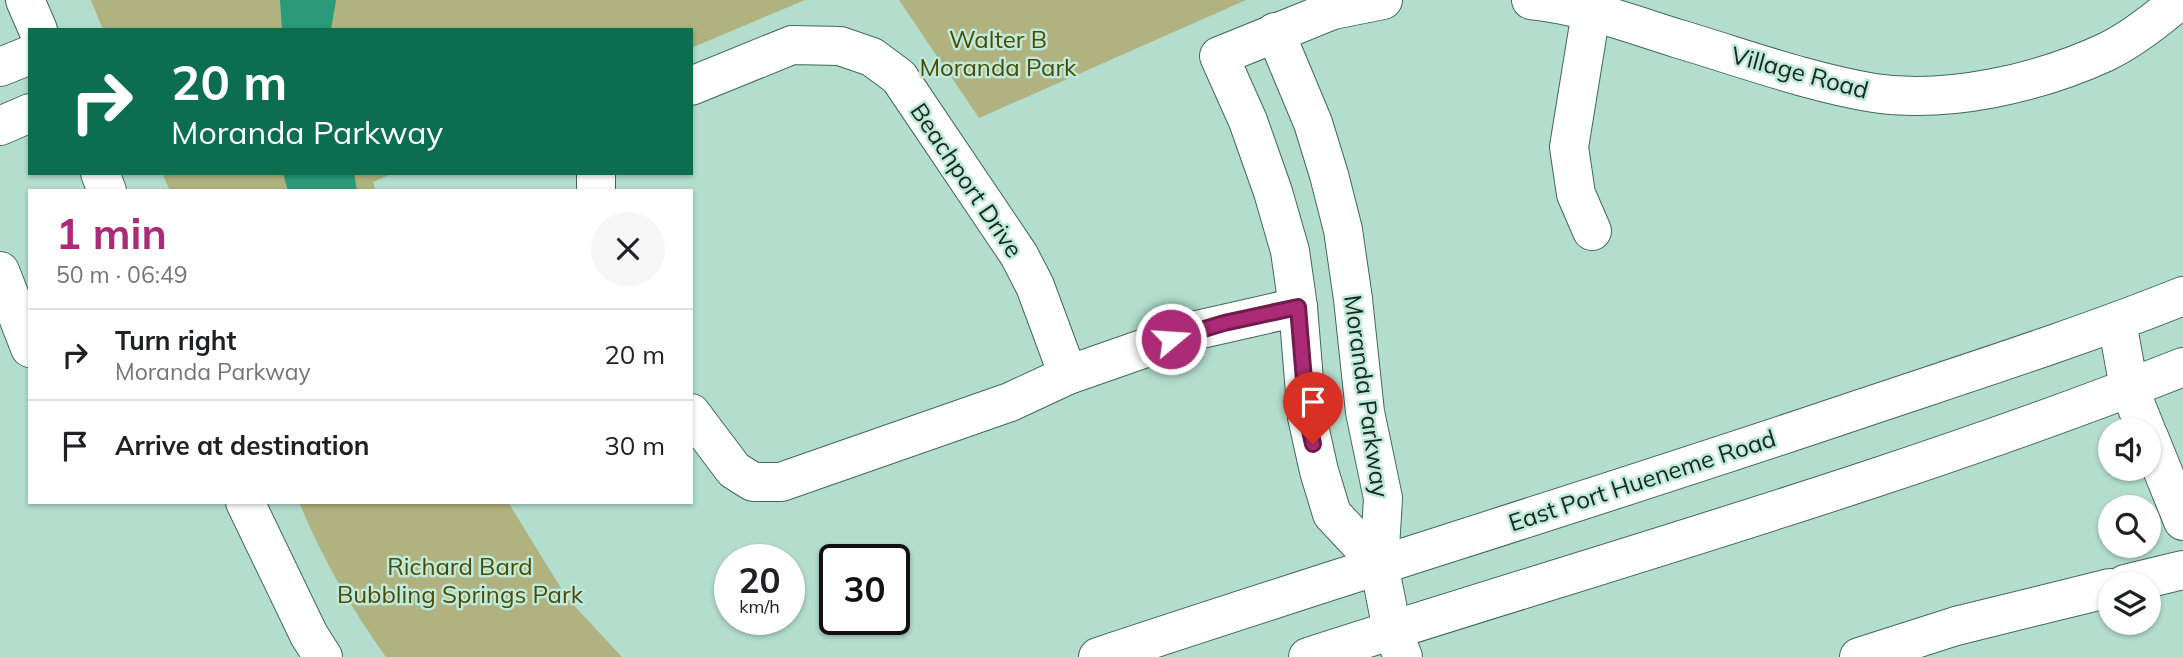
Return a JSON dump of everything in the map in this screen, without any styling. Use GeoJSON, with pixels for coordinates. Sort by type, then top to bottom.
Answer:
{"type":"FeatureCollection","features":[{"type":"Feature","properties":{"kind":"street"},"geometry":{"type":"LineString","coordinates":[[25,0],[37,28]]}},
{"type":"Feature","properties":{"kind":"street"},"geometry":{"type":"LineString","coordinates":[[1275,32],[1333,10],[1383,0]]}},
{"type":"Feature","properties":{"kind":"street","name":"Village Road"},"geometry":{"type":"LineString","coordinates":[[1531,0],[1591,12],[1825,82],[1876,93],[1933,96],[1995,88],[2063,69],[2108,51],[2180,0]]}},
{"type":"Feature","properties":{"kind":"street"},"geometry":{"type":"LineString","coordinates":[[1591,12],[1569,147],[1576,194],[1592,231]]}},
{"type":"Feature","properties":{"kind":"street","name":"Moranda Parkway"},"geometry":{"type":"LineString","coordinates":[[1275,32],[1312,123],[1343,230],[1365,412],[1383,498],[1379,564],[1332,514],[1307,417],[1298,307],[1290,251],[1248,121],[1219,56],[1275,32]]}},
{"type":"Feature","properties":{"kind":"street","name":"Beachport Drive"},"geometry":{"type":"LineString","coordinates":[[693,85],[792,46],[840,46],[872,57],[899,77],[1019,256],[1035,286],[1068,375]]}},
{"type":"Feature","properties":{"kind":"street"},"geometry":{"type":"LineString","coordinates":[[0,67],[28,56]]}},
{"type":"Feature","properties":{"kind":"street"},"geometry":{"type":"LineString","coordinates":[[0,126],[28,114]]}},
{"type":"Feature","properties":{"kind":"street"},"geometry":{"type":"LineString","coordinates":[[0,271],[28,343]]}},
{"type":"Feature","properties":{"kind":"street","name":"East Port Hueneme Road"},"geometry":{"type":"LineString","coordinates":[[1098,657],[1379,564],[1718,457],[2117,322],[2183,296]]}},
{"type":"Feature","properties":{"kind":"street"},"geometry":{"type":"LineString","coordinates":[[693,416],[734,470],[753,482],[781,482],[1010,402],[1068,375],[1197,330],[1298,307]]}},
{"type":"Feature","properties":{"kind":"street"},"geometry":{"type":"LineString","coordinates":[[2117,322],[2129,388],[2141,418]]}},
{"type":"Feature","properties":{"kind":"street"},"geometry":{"type":"LineString","coordinates":[[1308,657],[1397,643],[1942,455],[2183,367]]}},
{"type":"Feature","properties":{"kind":"street"},"geometry":{"type":"LineString","coordinates":[[2161,467],[2183,521]]}},
{"type":"Feature","properties":{"kind":"street"},"geometry":{"type":"LineString","coordinates":[[246,504],[309,635],[323,657]]}},
{"type":"Feature","properties":{"kind":"street"},"geometry":{"type":"LineString","coordinates":[[1379,564],[1397,643]]}},
{"type":"Feature","properties":{"kind":"street"},"geometry":{"type":"LineString","coordinates":[[2161,575],[2183,570]]}},
{"type":"Feature","properties":{"kind":"street"},"geometry":{"type":"LineString","coordinates":[[1859,657],[1956,626],[2098,591]]}},
{"type":"Feature","properties":{"kind":"green space"},"geometry":{"type":"Polygon","coordinates":[[[91,0],[805,0],[693,47],[693,28],[102,28],[91,0]]]}},
{"type":"Feature","properties":{"kind":"green space","name":"Walter B Moranda Park"},"geometry":{"type":"Polygon","coordinates":[[[899,0],[1246,0],[979,118],[899,0]]]}},
{"type":"Feature","properties":{"kind":"green space"},"geometry":{"type":"Polygon","coordinates":[[[163,175],[389,175],[373,182],[375,189],[169,189],[163,175]]]}},
{"type":"Feature","properties":{"kind":"green space","name":"Richard Bard Bubbling Springs Park"},"geometry":{"type":"Polygon","coordinates":[[[300,504],[509,504],[567,598],[622,657],[386,657],[338,582],[300,504]]]}},
{"type":"Feature","properties":{"kind":"shaded area"},"geometry":{"type":"Polygon","coordinates":[[[280,0],[336,0],[331,28],[282,28],[280,0]]]}},
{"type":"Feature","properties":{"kind":"shaded area"},"geometry":{"type":"Polygon","coordinates":[[[284,175],[354,175],[357,189],[287,189],[284,175]]]}},
{"type":"Feature","properties":{"kind":"route"},"geometry":{"type":"LineString","coordinates":[[1171,339],[1224,323],[1298,307],[1307,417],[1313,444]]}}]}
